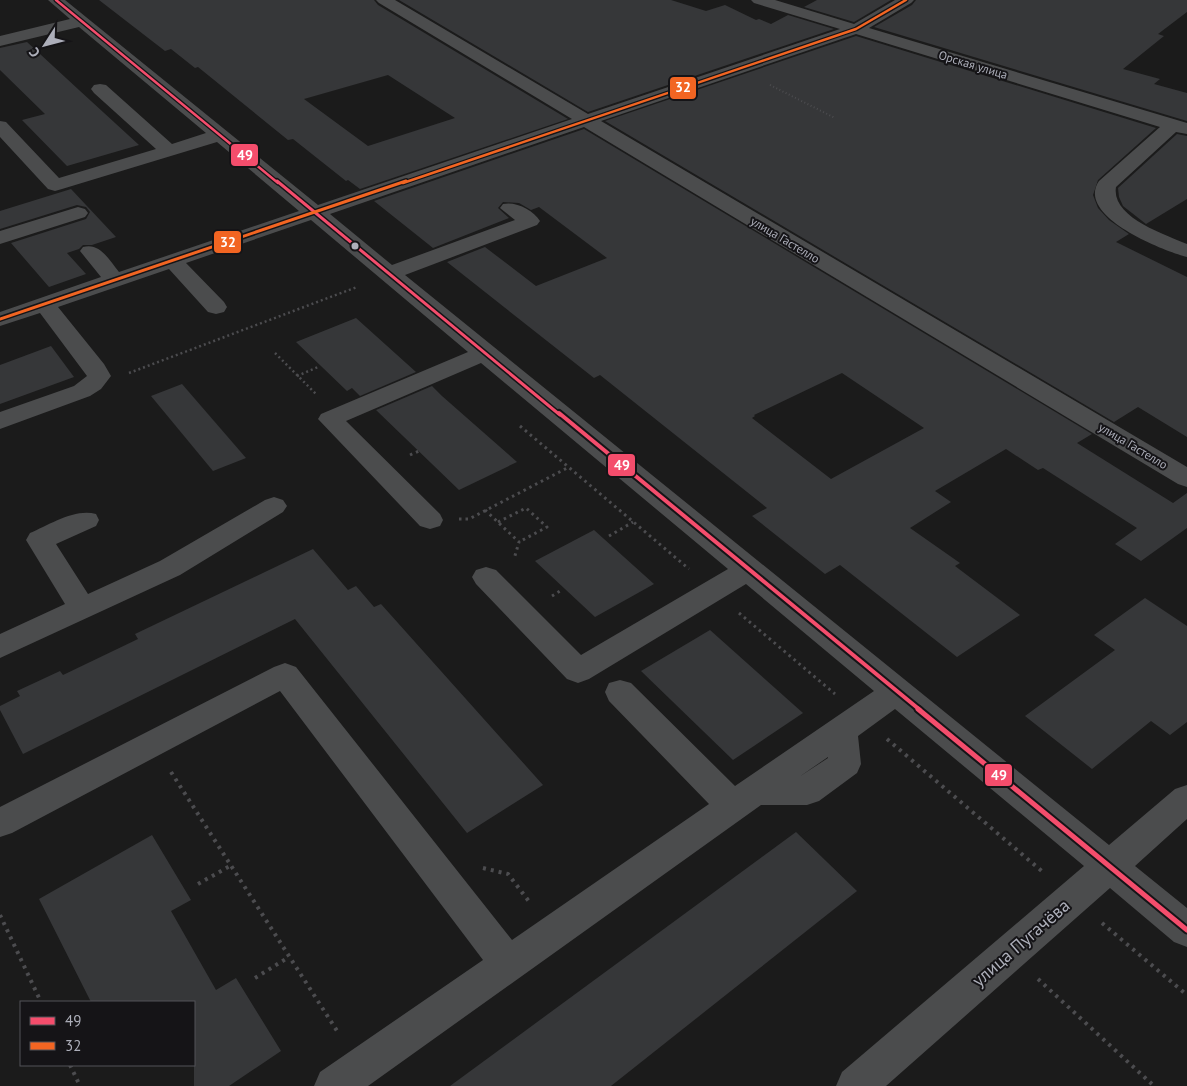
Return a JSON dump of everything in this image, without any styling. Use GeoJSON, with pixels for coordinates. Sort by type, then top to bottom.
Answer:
{"type":"FeatureCollection","features":[{"type":"Feature","properties":{"kind":"street"},"geometry":{"type":"LineString","coordinates":[[56,0],[1187,930]]}},
{"type":"Feature","properties":{"kind":"street","name":"улица Гастелло"},"geometry":{"type":"LineString","coordinates":[[384,0],[586,122],[1187,478]]}},
{"type":"Feature","properties":{"kind":"street","name":"Орская улица"},"geometry":{"type":"LineString","coordinates":[[759,0],[1180,127]]}},
{"type":"Feature","properties":{"kind":"street"},"geometry":{"type":"LineString","coordinates":[[1,318],[586,122],[856,29],[906,0]]}},
{"type":"Feature","properties":{"kind":"street"},"geometry":{"type":"LineString","coordinates":[[0,41],[82,21]]}},
{"type":"Feature","properties":{"kind":"street"},"geometry":{"type":"LineString","coordinates":[[100,89],[168,150]]}},
{"type":"Feature","properties":{"kind":"street"},"geometry":{"type":"LineString","coordinates":[[0,126],[55,185],[220,135]]}},
{"type":"Feature","properties":{"kind":"street"},"geometry":{"type":"LineString","coordinates":[[1180,127],[1106,185],[1105,197],[1113,212],[1123,220],[1187,252]]}},
{"type":"Feature","properties":{"kind":"street"},"geometry":{"type":"LineString","coordinates":[[389,273],[530,221],[510,208]]}},
{"type":"Feature","properties":{"kind":"street"},"geometry":{"type":"LineString","coordinates":[[0,238],[78,213]]}},
{"type":"Feature","properties":{"kind":"street"},"geometry":{"type":"LineString","coordinates":[[90,252],[115,280]]}},
{"type":"Feature","properties":{"kind":"street"},"geometry":{"type":"LineString","coordinates":[[173,261],[216,307]]}},
{"type":"Feature","properties":{"kind":"street"},"geometry":{"type":"LineString","coordinates":[[0,421],[82,391],[93,384],[99,376],[96,369],[44,304]]}},
{"type":"Feature","properties":{"kind":"street"},"geometry":{"type":"LineString","coordinates":[[430,520],[330,419],[485,353]]}},
{"type":"Feature","properties":{"kind":"street"},"geometry":{"type":"LineString","coordinates":[[0,646],[170,568],[274,506]]}},
{"type":"Feature","properties":{"kind":"street"},"geometry":{"type":"LineString","coordinates":[[83,609],[40,540],[86,520]]}},
{"type":"Feature","properties":{"kind":"street"},"geometry":{"type":"LineString","coordinates":[[486,578],[578,671],[748,569]]}},
{"type":"Feature","properties":{"kind":"street"},"geometry":{"type":"LineString","coordinates":[[0,823],[285,675],[508,964]]}},
{"type":"Feature","properties":{"kind":"street"},"geometry":{"type":"LineString","coordinates":[[347,1077],[897,691]]}},
{"type":"Feature","properties":{"kind":"street"},"geometry":{"type":"LineString","coordinates":[[620,692],[744,798]]}},
{"type":"Feature","properties":{"kind":"street","name":"улица Пугачёва"},"geometry":{"type":"LineString","coordinates":[[856,1086],[1187,799]]}},
{"type":"Feature","properties":{"kind":"path"},"geometry":{"type":"LineString","coordinates":[[738,70],[835,118]]}},
{"type":"Feature","properties":{"kind":"path"},"geometry":{"type":"LineString","coordinates":[[350,280],[365,293]]}},
{"type":"Feature","properties":{"kind":"path"},"geometry":{"type":"LineString","coordinates":[[99,376],[114,378],[358,287]]}},
{"type":"Feature","properties":{"kind":"path"},"geometry":{"type":"LineString","coordinates":[[275,353],[337,416]]}},
{"type":"Feature","properties":{"kind":"path"},"geometry":{"type":"LineString","coordinates":[[297,376],[318,367]]}},
{"type":"Feature","properties":{"kind":"path"},"geometry":{"type":"LineString","coordinates":[[517,424],[713,590],[850,723],[1073,898],[1187,995]]}},
{"type":"Feature","properties":{"kind":"path"},"geometry":{"type":"LineString","coordinates":[[430,520],[469,519],[569,467]]}},
{"type":"Feature","properties":{"kind":"path"},"geometry":{"type":"LineString","coordinates":[[498,522],[526,508],[547,528],[520,542],[512,565]]}},
{"type":"Feature","properties":{"kind":"path"},"geometry":{"type":"LineString","coordinates":[[485,510],[520,542]]}},
{"type":"Feature","properties":{"kind":"path"},"geometry":{"type":"LineString","coordinates":[[609,536],[633,522]]}},
{"type":"Feature","properties":{"kind":"path"},"geometry":{"type":"LineString","coordinates":[[153,744],[289,957],[347,1077]]}},
{"type":"Feature","properties":{"kind":"path"},"geometry":{"type":"LineString","coordinates":[[198,884],[230,866]]}},
{"type":"Feature","properties":{"kind":"path"},"geometry":{"type":"LineString","coordinates":[[482,867],[508,874],[554,931]]}},
{"type":"Feature","properties":{"kind":"path"},"geometry":{"type":"LineString","coordinates":[[0,915],[41,1001]]}},
{"type":"Feature","properties":{"kind":"path"},"geometry":{"type":"LineString","coordinates":[[1010,953],[1154,1086]]}},
{"type":"Feature","properties":{"kind":"path"},"geometry":{"type":"LineString","coordinates":[[255,978],[289,957]]}},
{"type":"Feature","properties":{"kind":"path"},"geometry":{"type":"LineString","coordinates":[[70,1066],[80,1086]]}},
{"type":"Feature","properties":{"kind":"building"},"geometry":{"type":"Polygon","coordinates":[[[99,0],[374,0],[378,5],[568,119],[360,189],[348,180],[346,181],[293,139],[288,140],[198,67],[195,68],[171,49],[165,51],[99,0]],[[388,75],[304,99],[368,146],[455,118],[388,75]]]}},
{"type":"Feature","properties":{"kind":"building"},"geometry":{"type":"Polygon","coordinates":[[[399,0],[671,0],[706,11],[725,5],[756,20],[759,19],[771,24],[788,15],[834,29],[588,112],[399,0]]]}},
{"type":"Feature","properties":{"kind":"building"},"geometry":{"type":"Polygon","coordinates":[[[817,0],[891,0],[854,22],[804,7],[817,0]]]}},
{"type":"Feature","properties":{"kind":"building"},"geometry":{"type":"Polygon","coordinates":[[[916,0],[1187,0],[1187,12],[1158,34],[1164,36],[1123,69],[1160,79],[1154,84],[1187,93],[1187,121],[874,27],[912,5],[916,0]]]}},
{"type":"Feature","properties":{"kind":"building"},"geometry":{"type":"Polygon","coordinates":[[[856,36],[1156,128],[1098,180],[1093,195],[1098,208],[1109,220],[1129,234],[1116,242],[1187,277],[1187,437],[1138,407],[1114,422],[605,121],[856,36]]]}},
{"type":"Feature","properties":{"kind":"building"},"geometry":{"type":"Polygon","coordinates":[[[27,42],[139,145],[67,166],[22,120],[45,114],[0,70],[0,48],[27,42]]]}},
{"type":"Feature","properties":{"kind":"building"},"geometry":{"type":"Polygon","coordinates":[[[584,129],[1092,434],[1077,443],[1173,503],[1187,493],[1187,528],[1141,561],[1115,544],[1137,528],[1043,468],[1038,470],[1006,449],[935,491],[951,502],[910,528],[960,563],[955,566],[1020,615],[957,657],[840,565],[825,574],[752,516],[767,508],[600,375],[594,378],[447,262],[485,247],[536,286],[607,258],[539,207],[531,210],[519,203],[503,202],[498,208],[509,218],[433,248],[374,201],[584,129]],[[842,373],[754,415],[752,418],[831,479],[924,428],[842,373]]]}},
{"type":"Feature","properties":{"kind":"building"},"geometry":{"type":"Polygon","coordinates":[[[1177,134],[1187,136],[1187,199],[1146,224],[1123,206],[1118,188],[1177,134]]]}},
{"type":"Feature","properties":{"kind":"building"},"geometry":{"type":"Polygon","coordinates":[[[71,189],[116,237],[92,245],[83,245],[79,249],[67,253],[86,274],[49,287],[11,243],[86,219],[90,212],[86,207],[77,205],[0,229],[0,211],[71,189]]]}},
{"type":"Feature","properties":{"kind":"building"},"geometry":{"type":"Polygon","coordinates":[[[356,318],[416,372],[360,396],[352,388],[347,391],[296,342],[356,318]]]}},
{"type":"Feature","properties":{"kind":"building"},"geometry":{"type":"Polygon","coordinates":[[[51,346],[74,377],[0,404],[0,365],[51,346]]]}},
{"type":"Feature","properties":{"kind":"building"},"geometry":{"type":"Polygon","coordinates":[[[182,384],[246,458],[213,471],[151,396],[182,384]]]}},
{"type":"Feature","properties":{"kind":"building"},"geometry":{"type":"Polygon","coordinates":[[[432,386],[517,462],[459,490],[376,410],[432,386]]]}},
{"type":"Feature","properties":{"kind":"building"},"geometry":{"type":"Polygon","coordinates":[[[594,530],[654,584],[595,617],[535,561],[594,530]]]}},
{"type":"Feature","properties":{"kind":"building"},"geometry":{"type":"Polygon","coordinates":[[[313,549],[348,590],[356,586],[374,607],[381,604],[543,785],[467,833],[295,619],[23,754],[0,710],[0,706],[20,696],[17,691],[60,671],[63,675],[138,639],[135,634],[313,549]]]}},
{"type":"Feature","properties":{"kind":"building"},"geometry":{"type":"Polygon","coordinates":[[[1145,598],[1187,626],[1187,722],[1170,735],[1151,721],[1092,769],[1025,716],[1115,650],[1094,635],[1145,598]]]}},
{"type":"Feature","properties":{"kind":"building"},"geometry":{"type":"Polygon","coordinates":[[[710,630],[803,713],[733,760],[641,671],[710,630]]]}},
{"type":"Feature","properties":{"kind":"building"},"geometry":{"type":"Polygon","coordinates":[[[796,832],[857,891],[611,1086],[450,1086],[796,832]]]}},
{"type":"Feature","properties":{"kind":"building"},"geometry":{"type":"Polygon","coordinates":[[[152,835],[191,900],[171,911],[216,990],[236,978],[281,1051],[229,1086],[194,1086],[195,1001],[90,1001],[39,899],[152,835]]]}},
{"type":"Feature","properties":{"kind":"transit line","name":"49"},"geometry":{"type":"LineString","coordinates":[[56,0],[1187,930]]}},
{"type":"Feature","properties":{"kind":"transit line","name":"32"},"geometry":{"type":"LineString","coordinates":[[0,319],[856,29],[906,0]]}}]}
